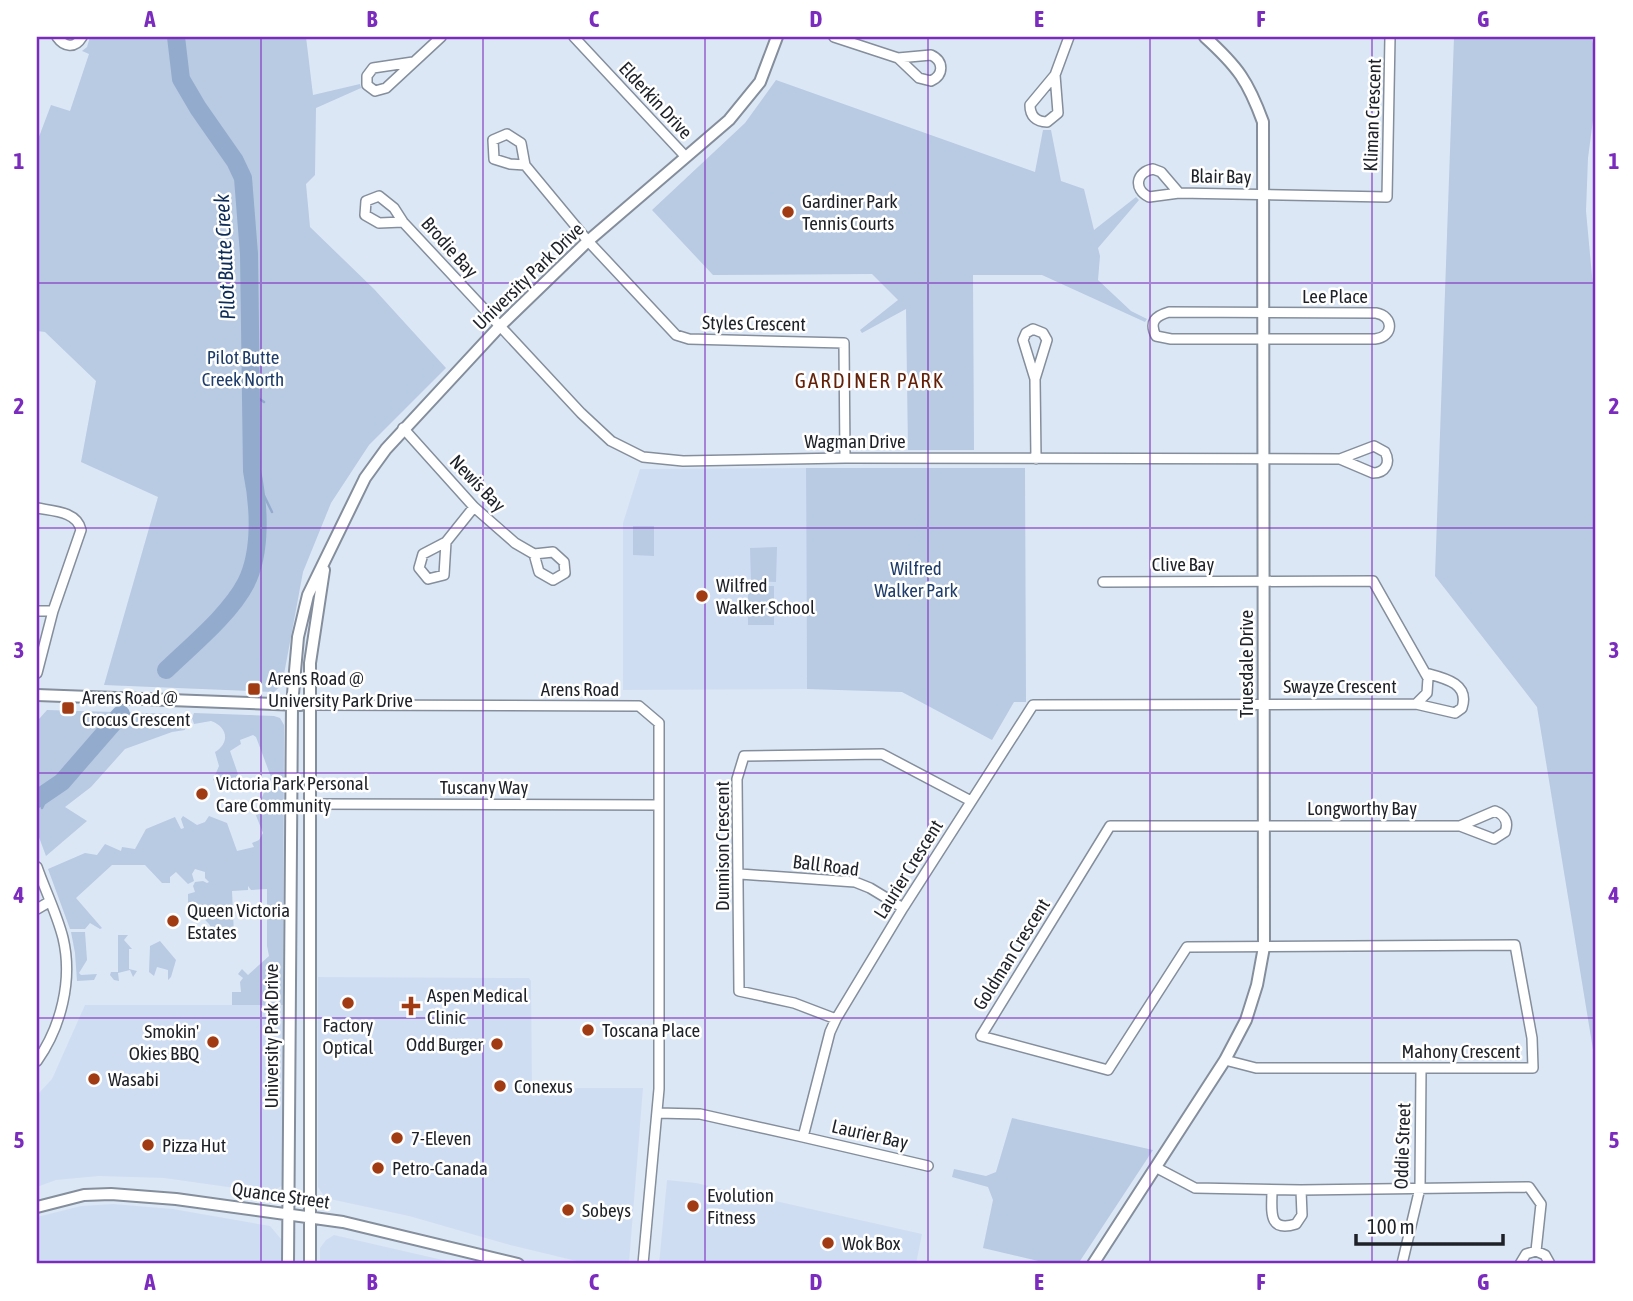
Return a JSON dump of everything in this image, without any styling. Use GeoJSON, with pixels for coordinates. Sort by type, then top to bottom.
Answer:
{"type":"FeatureCollection","features":[{"type":"Feature","properties":{"kind":"street"},"geometry":{"type":"LineString","coordinates":[[57,37],[62,44],[70,46],[78,43],[82,37]]}},
{"type":"Feature","properties":{"kind":"street"},"geometry":{"type":"LineString","coordinates":[[413,62],[373,68],[366,76],[367,85],[375,91],[386,88],[441,37]]}},
{"type":"Feature","properties":{"kind":"street","name":"Elderkin Drive"},"geometry":{"type":"LineString","coordinates":[[574,37],[685,156]]}},
{"type":"Feature","properties":{"kind":"street","name":"University Park Drive"},"geometry":{"type":"LineString","coordinates":[[288,1264],[292,705],[298,637],[309,596],[365,478],[403,428],[499,327],[588,241],[729,120],[760,82],[777,37]]}},
{"type":"Feature","properties":{"kind":"street"},"geometry":{"type":"LineString","coordinates":[[834,37],[898,58]]}},
{"type":"Feature","properties":{"kind":"street"},"geometry":{"type":"LineString","coordinates":[[1055,75],[1058,113],[1052,120],[1038,121],[1031,114],[1030,105],[1055,75],[1069,37]]}},
{"type":"Feature","properties":{"kind":"street","name":"Truesdale Drive"},"geometry":{"type":"LineString","coordinates":[[1093,1264],[1225,1060],[1246,1020],[1257,985],[1264,947],[1264,122],[1251,90],[1232,62],[1205,37]]}},
{"type":"Feature","properties":{"kind":"street","name":"Kliman Crescent"},"geometry":{"type":"LineString","coordinates":[[1263,194],[1387,197],[1390,37]]}},
{"type":"Feature","properties":{"kind":"street"},"geometry":{"type":"LineString","coordinates":[[524,165],[588,241]]}},
{"type":"Feature","properties":{"kind":"street","name":"Blair Bay"},"geometry":{"type":"LineString","coordinates":[[1180,193],[1263,194]]}},
{"type":"Feature","properties":{"kind":"street","name":"Brodie Bay"},"geometry":{"type":"LineString","coordinates":[[404,222],[499,327]]}},
{"type":"Feature","properties":{"kind":"street","name":"Styles Crescent"},"geometry":{"type":"LineString","coordinates":[[588,241],[676,335],[689,339],[844,343],[845,458]]}},
{"type":"Feature","properties":{"kind":"street"},"geometry":{"type":"LineString","coordinates":[[1264,313],[1169,312],[1159,314],[1153,320],[1152,328],[1156,336],[1171,339],[1264,338]]}},
{"type":"Feature","properties":{"kind":"street","name":"Lee Place"},"geometry":{"type":"LineString","coordinates":[[1264,313],[1376,313],[1383,314],[1391,326],[1388,334],[1382,338],[1264,338]]}},
{"type":"Feature","properties":{"kind":"street","name":"Wagman Drive"},"geometry":{"type":"LineString","coordinates":[[499,327],[611,441],[643,457],[683,461],[845,458],[1340,459]]}},
{"type":"Feature","properties":{"kind":"street"},"geometry":{"type":"LineString","coordinates":[[1035,379],[1046,340],[1043,333],[1033,329],[1026,333],[1023,340],[1035,379],[1037,459]]}},
{"type":"Feature","properties":{"kind":"street","name":"Newis Bay"},"geometry":{"type":"LineString","coordinates":[[403,428],[474,507],[515,543],[534,554]]}},
{"type":"Feature","properties":{"kind":"street"},"geometry":{"type":"LineString","coordinates":[[1374,446],[1385,452],[1388,460],[1385,468],[1373,473],[1340,459],[1374,446]]}},
{"type":"Feature","properties":{"kind":"street"},"geometry":{"type":"LineString","coordinates":[[446,542],[474,507]]}},
{"type":"Feature","properties":{"kind":"street"},"geometry":{"type":"LineString","coordinates":[[37,508],[74,517],[80,530],[53,611],[37,673]]}},
{"type":"Feature","properties":{"kind":"street","name":"University Park Drive"},"geometry":{"type":"LineString","coordinates":[[310,1264],[309,705],[311,653],[325,560]]}},
{"type":"Feature","properties":{"kind":"street","name":"Clive Bay"},"geometry":{"type":"LineString","coordinates":[[1103,582],[1263,581]]}},
{"type":"Feature","properties":{"kind":"street","name":"Swayze Crescent"},"geometry":{"type":"LineString","coordinates":[[1263,581],[1373,581],[1428,678],[1427,693],[1416,704]]}},
{"type":"Feature","properties":{"kind":"street"},"geometry":{"type":"LineString","coordinates":[[37,611],[53,611]]}},
{"type":"Feature","properties":{"kind":"street","name":"Swayze Crescent"},"geometry":{"type":"LineString","coordinates":[[1263,704],[1416,704],[1455,713],[1462,708],[1462,689],[1452,680],[1425,673]]}},
{"type":"Feature","properties":{"kind":"street","name":"Arens Road"},"geometry":{"type":"LineString","coordinates":[[37,695],[292,705],[639,706],[659,723],[660,1018],[657,1113],[643,1264]]}},
{"type":"Feature","properties":{"kind":"street","name":"Laurier Crescent"},"geometry":{"type":"LineString","coordinates":[[803,1137],[836,1018],[1033,705],[1263,704]]}},
{"type":"Feature","properties":{"kind":"street","name":"Dunnison Crescent"},"geometry":{"type":"LineString","coordinates":[[836,1018],[794,1003],[739,991],[740,874],[737,779],[744,756],[882,754],[971,801]]}},
{"type":"Feature","properties":{"kind":"street","name":"Tuscany Way"},"geometry":{"type":"LineString","coordinates":[[310,804],[659,805]]}},
{"type":"Feature","properties":{"kind":"street","name":"Longworthy Bay"},"geometry":{"type":"LineString","coordinates":[[1263,826],[1460,826],[1494,839],[1505,832],[1507,824],[1503,815],[1495,811],[1460,826]]}},
{"type":"Feature","properties":{"kind":"street","name":"Goldman Crescent"},"geometry":{"type":"LineString","coordinates":[[1263,826],[1110,826],[981,1036],[1108,1070],[1187,947],[1264,947]]}},
{"type":"Feature","properties":{"kind":"street"},"geometry":{"type":"LineString","coordinates":[[37,867],[62,937],[66,961],[61,1013],[37,1061]]}},
{"type":"Feature","properties":{"kind":"street","name":"Ball Road"},"geometry":{"type":"LineString","coordinates":[[740,874],[855,883],[870,888],[903,908]]}},
{"type":"Feature","properties":{"kind":"street"},"geometry":{"type":"LineString","coordinates":[[37,909],[49,902]]}},
{"type":"Feature","properties":{"kind":"street","name":"Mahony Crescent"},"geometry":{"type":"LineString","coordinates":[[1225,1060],[1256,1068],[1533,1068],[1532,1038],[1515,945],[1264,947]]}},
{"type":"Feature","properties":{"kind":"street","name":"Oddie Street"},"geometry":{"type":"LineString","coordinates":[[1402,1264],[1420,1188],[1422,1069]]}},
{"type":"Feature","properties":{"kind":"street"},"geometry":{"type":"LineString","coordinates":[[289,1074],[299,1075],[310,1089]]}},
{"type":"Feature","properties":{"kind":"street"},"geometry":{"type":"LineString","coordinates":[[657,1113],[700,1114],[803,1137]]}},
{"type":"Feature","properties":{"kind":"street","name":"Laurier Bay"},"geometry":{"type":"LineString","coordinates":[[803,1137],[929,1166]]}},
{"type":"Feature","properties":{"kind":"street"},"geometry":{"type":"LineString","coordinates":[[1157,1168],[1195,1188],[1301,1190],[1529,1187],[1541,1204],[1536,1251]]}},
{"type":"Feature","properties":{"kind":"street"},"geometry":{"type":"LineString","coordinates":[[1272,1190],[1272,1218],[1277,1224],[1286,1227],[1296,1224],[1302,1214],[1301,1190]]}},
{"type":"Feature","properties":{"kind":"street","name":"Quance Street"},"geometry":{"type":"LineString","coordinates":[[37,1207],[84,1195],[111,1194],[176,1199],[310,1216],[518,1264]]}},
{"type":"Feature","properties":{"kind":"street"},"geometry":{"type":"LineString","coordinates":[[1520,1264],[1526,1254],[1536,1251],[1545,1255],[1550,1264]]}},
{"type":"Feature","properties":{"kind":"shaded area"},"geometry":{"type":"Polygon","coordinates":[[[806,468],[807,689],[623,690],[623,523],[640,469],[806,468]]]}},
{"type":"Feature","properties":{"kind":"shaded area"},"geometry":{"type":"Polygon","coordinates":[[[318,977],[529,978],[532,1088],[643,1088],[629,1263],[589,1264],[409,1216],[325,1198],[318,1187],[318,977]]]}},
{"type":"Feature","properties":{"kind":"shaded area"},"geometry":{"type":"Polygon","coordinates":[[[85,1005],[283,1005],[283,1185],[270,1193],[164,1178],[99,1176],[56,1180],[37,1187],[37,1095],[52,1079],[85,1005]]]}},
{"type":"Feature","properties":{"kind":"shaded area"},"geometry":{"type":"Polygon","coordinates":[[[667,1180],[696,1183],[922,1234],[916,1264],[659,1264],[667,1180]]]}},
{"type":"Feature","properties":{"kind":"shaded area"},"geometry":{"type":"Polygon","coordinates":[[[113,1204],[173,1209],[270,1226],[281,1239],[281,1264],[37,1264],[37,1217],[81,1206],[113,1204]]]}},
{"type":"Feature","properties":{"kind":"shaded area"},"geometry":{"type":"Polygon","coordinates":[[[334,1235],[460,1264],[320,1264],[320,1248],[334,1235]]]}},
{"type":"Feature","properties":{"kind":"green space","name":"Pilot Butte Creek North"},"geometry":{"type":"Polygon","coordinates":[[[90,37],[306,37],[313,95],[360,84],[361,88],[316,108],[315,175],[306,184],[310,227],[374,289],[446,368],[369,445],[331,503],[303,572],[282,685],[274,692],[104,685],[158,497],[81,462],[96,381],[45,332],[37,331],[37,142],[51,105],[70,111],[89,54],[82,51],[87,47],[90,37]]]}},
{"type":"Feature","properties":{"kind":"green space"},"geometry":{"type":"Polygon","coordinates":[[[1454,37],[1591,37],[1596,53],[1596,97],[1588,158],[1586,211],[1596,319],[1596,1068],[1537,707],[1435,576],[1454,37]]]}},
{"type":"Feature","properties":{"kind":"green space","name":"GARDINER PARK"},"geometry":{"type":"Polygon","coordinates":[[[776,80],[1035,172],[1043,130],[1051,130],[1061,181],[1084,189],[1094,230],[1136,197],[1139,200],[1098,248],[1098,280],[1131,311],[1147,319],[1145,322],[1042,275],[973,275],[974,450],[908,450],[906,309],[862,333],[860,330],[898,300],[872,274],[713,275],[652,210],[745,123],[776,80]]]}},
{"type":"Feature","properties":{"kind":"green space","name":"Wilfred Walker Park"},"geometry":{"type":"Polygon","coordinates":[[[806,468],[1025,468],[1026,702],[1014,702],[992,740],[902,692],[807,689],[806,468]]]}},
{"type":"Feature","properties":{"kind":"green space"},"geometry":{"type":"Polygon","coordinates":[[[633,526],[654,526],[654,556],[633,555],[633,526]]]}},
{"type":"Feature","properties":{"kind":"green space"},"geometry":{"type":"Polygon","coordinates":[[[777,547],[776,582],[751,581],[750,548],[777,547]]]}},
{"type":"Feature","properties":{"kind":"green space"},"geometry":{"type":"Polygon","coordinates":[[[748,586],[774,586],[774,625],[748,625],[748,586]]]}},
{"type":"Feature","properties":{"kind":"green space"},"geometry":{"type":"Polygon","coordinates":[[[47,710],[179,714],[183,717],[185,730],[125,749],[91,787],[65,807],[87,821],[46,856],[37,832],[37,729],[39,719],[47,710]]]}},
{"type":"Feature","properties":{"kind":"green space"},"geometry":{"type":"Polygon","coordinates":[[[194,713],[274,716],[280,718],[284,725],[283,1005],[232,1005],[232,992],[241,992],[240,982],[243,978],[238,974],[242,969],[248,975],[269,956],[267,889],[251,890],[248,886],[248,890],[232,891],[234,935],[231,939],[218,939],[209,924],[188,902],[188,894],[195,892],[195,882],[209,882],[205,878],[205,872],[195,869],[192,874],[194,881],[188,884],[176,872],[170,877],[170,883],[162,883],[145,865],[112,865],[76,898],[102,928],[90,923],[85,929],[70,929],[48,869],[85,853],[97,855],[105,844],[121,851],[122,847],[135,849],[146,829],[175,817],[181,829],[184,828],[181,819],[183,816],[197,825],[205,822],[209,816],[227,823],[237,851],[254,847],[252,843],[259,840],[263,833],[255,813],[271,777],[256,737],[253,735],[240,740],[241,744],[230,751],[238,774],[232,785],[228,786],[213,780],[219,766],[215,752],[225,740],[224,731],[211,721],[194,724],[194,713]]]}},
{"type":"Feature","properties":{"kind":"green space"},"geometry":{"type":"Polygon","coordinates":[[[71,932],[85,932],[87,960],[79,973],[97,974],[94,980],[77,981],[71,932]]]}},
{"type":"Feature","properties":{"kind":"green space"},"geometry":{"type":"Polygon","coordinates":[[[118,935],[128,935],[124,940],[132,949],[129,949],[129,969],[137,971],[133,977],[130,970],[118,973],[119,981],[110,975],[111,972],[118,972],[118,935]]]}},
{"type":"Feature","properties":{"kind":"green space"},"geometry":{"type":"Polygon","coordinates":[[[160,941],[176,960],[168,980],[168,970],[157,967],[154,976],[149,972],[150,946],[160,941]]]}},
{"type":"Feature","properties":{"kind":"green space"},"geometry":{"type":"Polygon","coordinates":[[[1012,1118],[1153,1150],[1078,1264],[1051,1264],[983,1248],[993,1200],[988,1187],[952,1177],[954,1169],[986,1176],[996,1172],[1012,1118]]]}},
{"type":"Feature","properties":{"kind":"waterway","name":"Pilot Butte Creek"},"geometry":{"type":"LineString","coordinates":[[166,670],[210,629],[239,595],[255,557],[258,528],[252,471],[249,254],[243,178],[235,161],[181,79],[176,37]]}},
{"type":"Feature","properties":{"kind":"waterway","name":"Pilot Butte Creek"},"geometry":{"type":"LineString","coordinates":[[246,369],[251,365]]}},
{"type":"Feature","properties":{"kind":"waterway"},"geometry":{"type":"LineString","coordinates":[[251,389],[255,396],[264,402]]}},
{"type":"Feature","properties":{"kind":"waterway"},"geometry":{"type":"LineString","coordinates":[[252,471],[272,512]]}},
{"type":"Feature","properties":{"kind":"waterway","name":"Pilot Butte Creek"},"geometry":{"type":"LineString","coordinates":[[37,799],[62,782],[121,714]]}},
{"type":"Feature","properties":{"kind":"waterway"},"geometry":{"type":"LineString","coordinates":[[42,808],[51,789]]}},
{"type":"Feature","properties":{"kind":"place","name":"Gardiner Park Tennis Courts"},"geometry":{"type":"Point","coordinates":[788,212]}},
{"type":"Feature","properties":{"kind":"place","name":"Wilfred Walker School"},"geometry":{"type":"Point","coordinates":[702,596]}},
{"type":"Feature","properties":{"kind":"place","name":"Arens Road @ University Park Drive"},"geometry":{"type":"Point","coordinates":[254,689]}},
{"type":"Feature","properties":{"kind":"place","name":"Arens Road @ Crocus Crescent"},"geometry":{"type":"Point","coordinates":[68,708]}},
{"type":"Feature","properties":{"kind":"place","name":"Victoria Park Personal Care Community"},"geometry":{"type":"Point","coordinates":[202,794]}},
{"type":"Feature","properties":{"kind":"place","name":"Queen Victoria Estates"},"geometry":{"type":"Point","coordinates":[173,921]}},
{"type":"Feature","properties":{"kind":"place","name":"Factory Optical"},"geometry":{"type":"Point","coordinates":[348,1003]}},
{"type":"Feature","properties":{"kind":"place","name":"Aspen Medical Clinic"},"geometry":{"type":"Point","coordinates":[411,1006]}},
{"type":"Feature","properties":{"kind":"place","name":"Toscana Place"},"geometry":{"type":"Point","coordinates":[588,1030]}},
{"type":"Feature","properties":{"kind":"place","name":"Smokin' Okies BBQ"},"geometry":{"type":"Point","coordinates":[213,1042]}},
{"type":"Feature","properties":{"kind":"place","name":"Odd Burger"},"geometry":{"type":"Point","coordinates":[497,1044]}},
{"type":"Feature","properties":{"kind":"place","name":"Wasabi"},"geometry":{"type":"Point","coordinates":[94,1079]}},
{"type":"Feature","properties":{"kind":"place","name":"Conexus"},"geometry":{"type":"Point","coordinates":[500,1086]}},
{"type":"Feature","properties":{"kind":"place","name":"7-Eleven"},"geometry":{"type":"Point","coordinates":[397,1138]}},
{"type":"Feature","properties":{"kind":"place","name":"Pizza Hut"},"geometry":{"type":"Point","coordinates":[148,1145]}},
{"type":"Feature","properties":{"kind":"place","name":"Petro-Canada"},"geometry":{"type":"Point","coordinates":[378,1168]}},
{"type":"Feature","properties":{"kind":"place","name":"Evolution Fitness"},"geometry":{"type":"Point","coordinates":[693,1206]}},
{"type":"Feature","properties":{"kind":"place","name":"Sobeys"},"geometry":{"type":"Point","coordinates":[568,1210]}},
{"type":"Feature","properties":{"kind":"place","name":"Wok Box"},"geometry":{"type":"Point","coordinates":[828,1243]}},
{"type":"Feature","properties":{"kind":"district","name":"GARDINER PARK"},"geometry":{"type":"Point","coordinates":[870,380]}}]}
